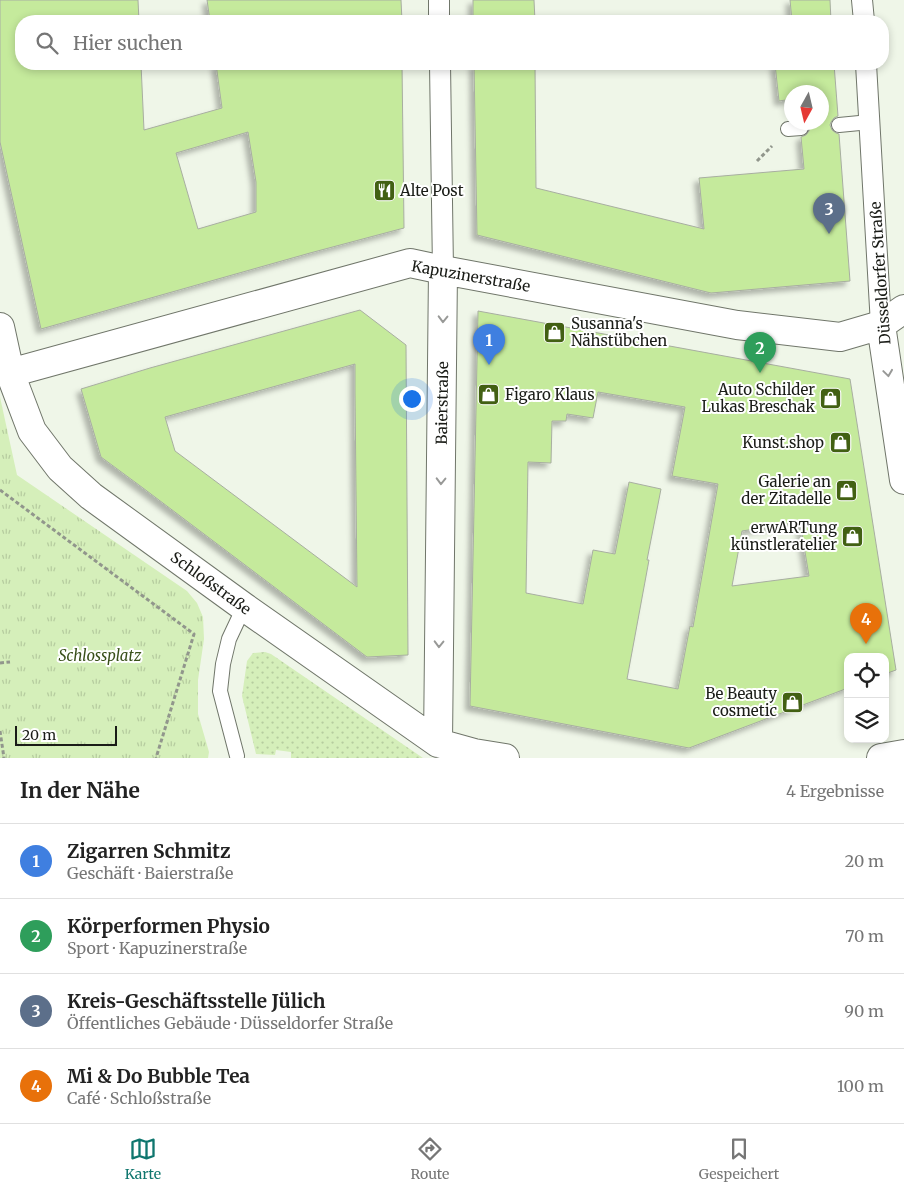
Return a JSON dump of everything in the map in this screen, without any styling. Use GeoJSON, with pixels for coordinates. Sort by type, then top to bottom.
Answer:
{"type":"FeatureCollection","features":[{"type":"Feature","properties":{"kind":"street"},"geometry":{"type":"LineString","coordinates":[[439,0],[439,15]]}},
{"type":"Feature","properties":{"kind":"street"},"geometry":{"type":"LineString","coordinates":[[862,0],[863,15]]}},
{"type":"Feature","properties":{"kind":"street","name":"Baierstraße"},"geometry":{"type":"LineString","coordinates":[[438,743],[443,270],[440,70]]}},
{"type":"Feature","properties":{"kind":"street","name":"Düsseldorfer Straße"},"geometry":{"type":"LineString","coordinates":[[866,70],[881,325],[904,480]]}},
{"type":"Feature","properties":{"kind":"street","name":"Kapuzinerstraße"},"geometry":{"type":"LineString","coordinates":[[10,373],[410,263],[737,325],[840,337],[881,325],[904,309]]}},
{"type":"Feature","properties":{"kind":"street","name":"Schloßstraße"},"geometry":{"type":"LineString","coordinates":[[0,327],[10,373],[32,430],[60,468],[91,496],[244,608],[438,743],[474,754],[505,758]]}},
{"type":"Feature","properties":{"kind":"street"},"geometry":{"type":"LineString","coordinates":[[880,758],[904,754]]}},
{"type":"Feature","properties":{"kind":"lane"},"geometry":{"type":"LineString","coordinates":[[839,125],[870,122]]}},
{"type":"Feature","properties":{"kind":"lane"},"geometry":{"type":"LineString","coordinates":[[237,756],[220,691],[223,664],[230,639],[244,608]]}},
{"type":"Feature","properties":{"kind":"path"},"geometry":{"type":"LineString","coordinates":[[757,161],[777,141]]}},
{"type":"Feature","properties":{"kind":"path"},"geometry":{"type":"LineString","coordinates":[[0,490],[194,634],[156,758]]}},
{"type":"Feature","properties":{"kind":"path"},"geometry":{"type":"LineString","coordinates":[[0,663],[10,662]]}},
{"type":"Feature","properties":{"kind":"path"},"geometry":{"type":"LineString","coordinates":[[0,731],[4,758]]}},
{"type":"Feature","properties":{"kind":"green space","name":"Schlossplatz"},"geometry":{"type":"Polygon","coordinates":[[[0,397],[17,475],[187,591],[197,603],[203,617],[204,639],[198,680],[198,714],[209,752],[208,758],[0,758],[0,397]]]}},
{"type":"Feature","properties":{"kind":"green space"},"geometry":{"type":"Polygon","coordinates":[[[265,652],[271,654],[423,758],[291,758],[291,752],[276,750],[275,755],[256,754],[242,696],[247,661],[253,653],[265,652]]]}},
{"type":"Feature","properties":{"kind":"building"},"geometry":{"type":"Polygon","coordinates":[[[0,0],[138,0],[139,15],[15,15],[15,70],[141,70],[144,130],[222,108],[217,70],[402,70],[404,228],[41,329],[0,142],[0,0]],[[248,132],[176,153],[198,229],[256,212],[256,182],[248,132]]]}},
{"type":"Feature","properties":{"kind":"building"},"geometry":{"type":"Polygon","coordinates":[[[207,0],[401,0],[402,15],[209,15],[207,0]]]}},
{"type":"Feature","properties":{"kind":"building"},"geometry":{"type":"Polygon","coordinates":[[[473,0],[534,0],[535,15],[473,15],[473,0]]]}},
{"type":"Feature","properties":{"kind":"building"},"geometry":{"type":"Polygon","coordinates":[[[790,0],[830,0],[831,15],[791,15],[790,0]]]}},
{"type":"Feature","properties":{"kind":"building"},"geometry":{"type":"Polygon","coordinates":[[[474,70],[535,70],[536,188],[704,229],[699,178],[804,169],[801,137],[806,135],[809,130],[829,130],[829,85],[784,85],[784,100],[779,101],[776,70],[834,70],[838,116],[834,118],[830,125],[832,130],[839,134],[850,281],[711,293],[477,235],[474,70]]]}},
{"type":"Feature","properties":{"kind":"building"},"geometry":{"type":"Polygon","coordinates":[[[360,310],[406,345],[408,655],[367,657],[101,457],[81,389],[360,310]],[[355,364],[165,417],[175,451],[357,587],[355,364]]]}},
{"type":"Feature","properties":{"kind":"building"},"geometry":{"type":"Polygon","coordinates":[[[478,311],[850,379],[896,670],[889,673],[889,653],[844,653],[844,690],[689,748],[470,706],[478,311]],[[598,392],[593,418],[567,414],[566,421],[552,421],[551,463],[528,462],[526,593],[583,604],[593,550],[615,554],[629,482],[661,489],[627,679],[678,689],[690,626],[693,627],[718,484],[672,476],[685,407],[598,392]],[[800,522],[742,531],[732,586],[809,576],[800,522]]]}},
{"type":"Feature","properties":{"kind":"place","name":"Alte Post"},"geometry":{"type":"Point","coordinates":[384,190]}},
{"type":"Feature","properties":{"kind":"place","name":"Kreis-Geschäftsstelle Jülich"},"geometry":{"type":"Point","coordinates":[829,234]}},
{"type":"Feature","properties":{"kind":"place","name":"Susanna's Nähstübchen"},"geometry":{"type":"Point","coordinates":[555,332]}},
{"type":"Feature","properties":{"kind":"place","name":"Zigarren Schmitz"},"geometry":{"type":"Point","coordinates":[489,365]}},
{"type":"Feature","properties":{"kind":"place","name":"Körperformen Physio"},"geometry":{"type":"Point","coordinates":[760,373]}},
{"type":"Feature","properties":{"kind":"place","name":"Figaro Klaus"},"geometry":{"type":"Point","coordinates":[489,394]}},
{"type":"Feature","properties":{"kind":"place","name":"Auto Schilder Lukas Breschak"},"geometry":{"type":"Point","coordinates":[831,398]}},
{"type":"Feature","properties":{"kind":"place","name":"Kunst.shop"},"geometry":{"type":"Point","coordinates":[840,442]}},
{"type":"Feature","properties":{"kind":"place","name":"Galerie an der Zitadelle"},"geometry":{"type":"Point","coordinates":[847,490]}},
{"type":"Feature","properties":{"kind":"place","name":"erwARTung künstleratelier"},"geometry":{"type":"Point","coordinates":[853,536]}},
{"type":"Feature","properties":{"kind":"place","name":"Mi & Do Bubble Tea"},"geometry":{"type":"Point","coordinates":[866,644]}},
{"type":"Feature","properties":{"kind":"place","name":"Be Beauty cosmetic"},"geometry":{"type":"Point","coordinates":[793,702]}}]}
